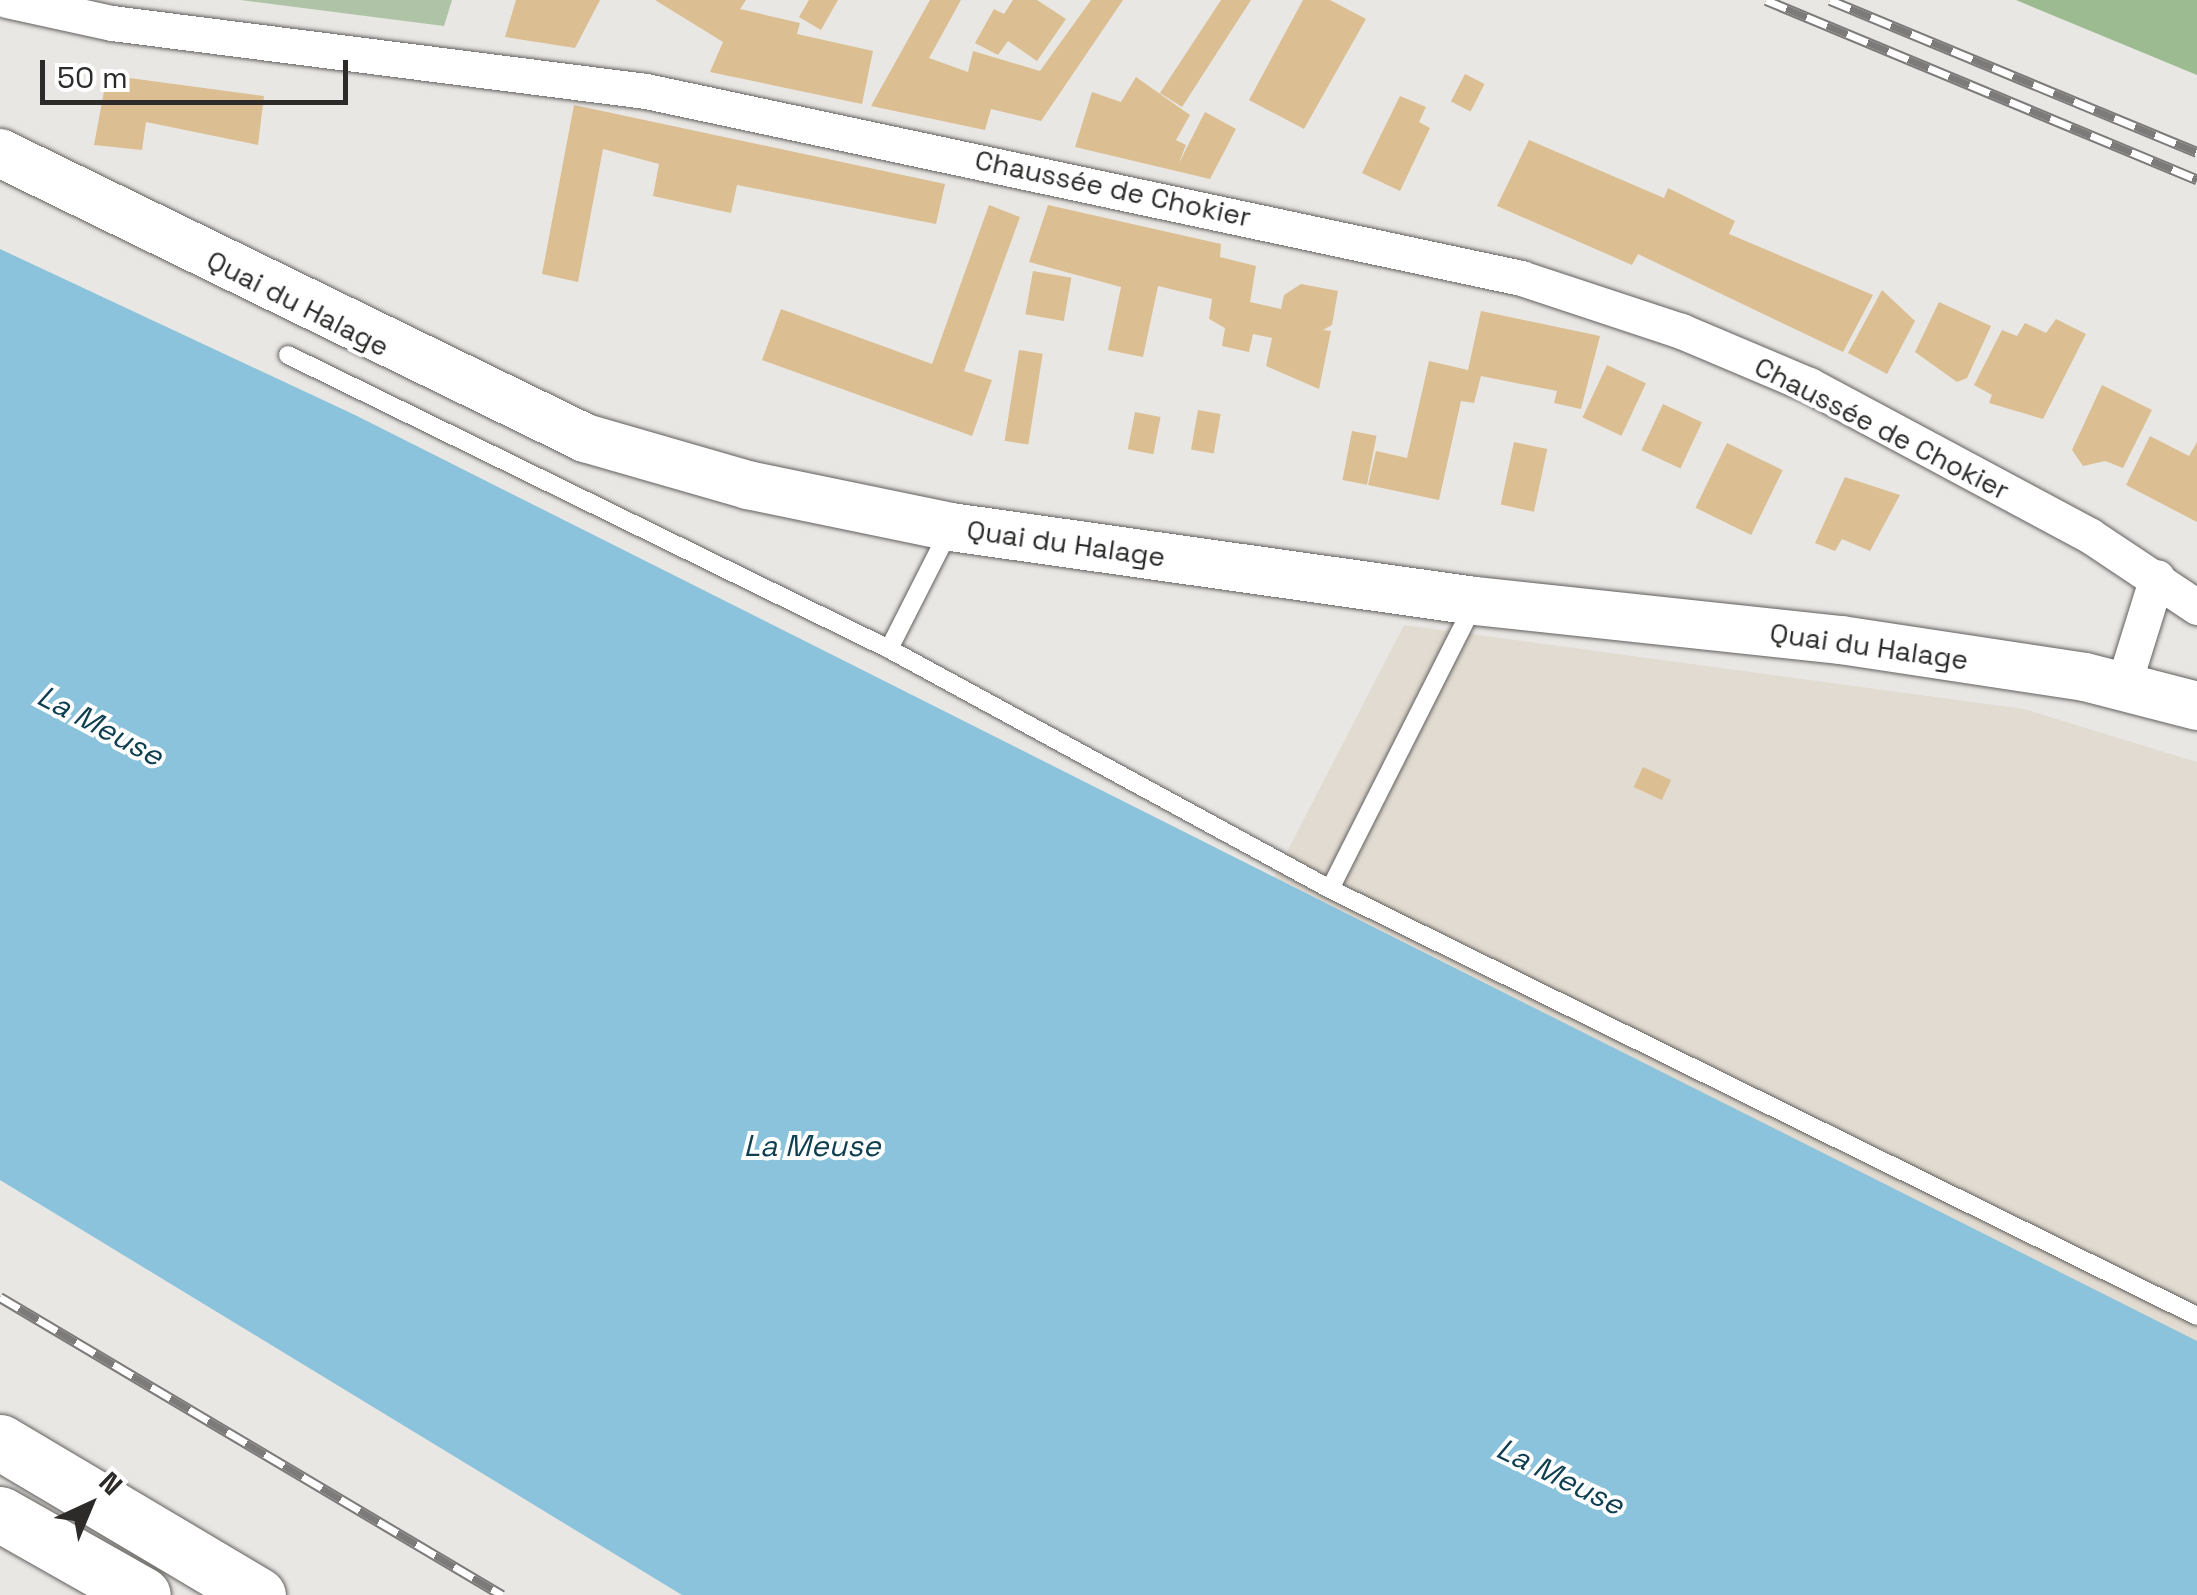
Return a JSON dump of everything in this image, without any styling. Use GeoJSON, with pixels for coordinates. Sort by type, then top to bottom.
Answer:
{"type":"FeatureCollection","features":[{"type":"Feature","properties":{"kind":"highway"},"geometry":{"type":"LineString","coordinates":[[0,1442],[258,1595]]}},
{"type":"Feature","properties":{"kind":"highway"},"geometry":{"type":"LineString","coordinates":[[0,1514],[143,1595]]}},
{"type":"Feature","properties":{"kind":"main road","name":"Quai du Halage"},"geometry":{"type":"LineString","coordinates":[[0,153],[585,438],[748,485],[951,527],[1475,601],[1840,640],[2123,686],[2197,706]]}},
{"type":"Feature","properties":{"kind":"street","name":"Chaussée de Chokier"},"geometry":{"type":"LineString","coordinates":[[7,0],[112,24],[646,90],[1522,278],[1809,385],[2157,577],[2197,607]]}},
{"type":"Feature","properties":{"kind":"street"},"geometry":{"type":"LineString","coordinates":[[2123,686],[2157,577]]}},
{"type":"Feature","properties":{"kind":"lane"},"geometry":{"type":"LineString","coordinates":[[288,355],[889,649],[1330,889],[2197,1316]]}},
{"type":"Feature","properties":{"kind":"lane"},"geometry":{"type":"LineString","coordinates":[[889,649],[951,527]]}},
{"type":"Feature","properties":{"kind":"lane"},"geometry":{"type":"LineString","coordinates":[[1330,889],[1475,601]]}},
{"type":"Feature","properties":{"kind":"shaded area"},"geometry":{"type":"Polygon","coordinates":[[[1404,625],[2024,709],[2197,762],[2197,1342],[1274,877],[1404,625]]]}},
{"type":"Feature","properties":{"kind":"green space"},"geometry":{"type":"Polygon","coordinates":[[[240,0],[452,0],[444,26],[240,0]]]}},
{"type":"Feature","properties":{"kind":"green space"},"geometry":{"type":"Polygon","coordinates":[[[2016,0],[2197,0],[2197,75],[2016,0]]]}},
{"type":"Feature","properties":{"kind":"water","name":"La Meuse"},"geometry":{"type":"Polygon","coordinates":[[[0,249],[355,415],[2197,1341],[2197,1595],[682,1595],[0,1180],[0,249]]]}},
{"type":"Feature","properties":{"kind":"building"},"geometry":{"type":"Polygon","coordinates":[[[516,0],[600,0],[575,48],[505,37],[516,0]]]}},
{"type":"Feature","properties":{"kind":"building"},"geometry":{"type":"Polygon","coordinates":[[[655,0],[746,0],[740,9],[800,23],[797,34],[873,51],[862,104],[710,72],[723,42],[655,0]]]}},
{"type":"Feature","properties":{"kind":"building"},"geometry":{"type":"Polygon","coordinates":[[[809,0],[838,0],[821,30],[799,17],[809,0]]]}},
{"type":"Feature","properties":{"kind":"building"},"geometry":{"type":"Polygon","coordinates":[[[930,0],[961,0],[929,58],[968,72],[973,51],[1040,71],[1091,0],[1123,0],[1041,121],[991,109],[985,130],[871,106],[930,0]]]}},
{"type":"Feature","properties":{"kind":"building"},"geometry":{"type":"Polygon","coordinates":[[[1013,0],[1037,0],[1066,19],[1037,61],[1008,41],[998,55],[975,43],[994,9],[1004,14],[1013,0]]]}},
{"type":"Feature","properties":{"kind":"building"},"geometry":{"type":"Polygon","coordinates":[[[1221,0],[1251,0],[1182,107],[1160,93],[1221,0]]]}},
{"type":"Feature","properties":{"kind":"building"},"geometry":{"type":"Polygon","coordinates":[[[1303,0],[1330,0],[1366,19],[1304,129],[1249,100],[1303,0]]]}},
{"type":"Feature","properties":{"kind":"building"},"geometry":{"type":"Polygon","coordinates":[[[1465,74],[1485,84],[1471,112],[1451,102],[1465,74]]]}},
{"type":"Feature","properties":{"kind":"building"},"geometry":{"type":"Polygon","coordinates":[[[107,75],[264,96],[258,145],[146,122],[142,150],[94,145],[107,75]]]}},
{"type":"Feature","properties":{"kind":"building"},"geometry":{"type":"Polygon","coordinates":[[[1136,77],[1190,115],[1176,140],[1186,145],[1178,165],[1205,112],[1236,129],[1210,179],[1075,147],[1092,92],[1121,102],[1136,77]]]}},
{"type":"Feature","properties":{"kind":"building"},"geometry":{"type":"Polygon","coordinates":[[[1400,96],[1426,107],[1419,122],[1430,128],[1400,191],[1362,173],[1400,96]]]}},
{"type":"Feature","properties":{"kind":"building"},"geometry":{"type":"Polygon","coordinates":[[[574,105],[945,184],[936,224],[737,185],[731,213],[653,196],[659,164],[603,149],[578,282],[542,274],[574,105]]]}},
{"type":"Feature","properties":{"kind":"building"},"geometry":{"type":"Polygon","coordinates":[[[1529,140],[1664,198],[1668,188],[1735,221],[1729,234],[1873,295],[1843,352],[1638,254],[1632,265],[1497,206],[1529,140]]]}},
{"type":"Feature","properties":{"kind":"building"},"geometry":{"type":"Polygon","coordinates":[[[989,205],[1020,217],[964,371],[992,380],[972,436],[762,360],[781,309],[932,364],[989,205]]]}},
{"type":"Feature","properties":{"kind":"building"},"geometry":{"type":"Polygon","coordinates":[[[1048,205],[1221,244],[1220,257],[1256,266],[1250,302],[1281,309],[1284,295],[1301,284],[1338,291],[1332,325],[1323,330],[1331,331],[1319,389],[1266,366],[1272,338],[1253,334],[1249,352],[1222,346],[1225,328],[1209,319],[1212,299],[1158,286],[1143,357],[1108,350],[1121,287],[1029,262],[1048,205]]]}},
{"type":"Feature","properties":{"kind":"building"},"geometry":{"type":"Polygon","coordinates":[[[1033,271],[1071,278],[1064,321],[1025,314],[1033,271]]]}},
{"type":"Feature","properties":{"kind":"building"},"geometry":{"type":"Polygon","coordinates":[[[1882,290],[1915,321],[1887,374],[1848,353],[1882,290]]]}},
{"type":"Feature","properties":{"kind":"building"},"geometry":{"type":"Polygon","coordinates":[[[1939,302],[1991,326],[1967,378],[1957,382],[1915,352],[1939,302]]]}},
{"type":"Feature","properties":{"kind":"building"},"geometry":{"type":"Polygon","coordinates":[[[1481,311],[1600,336],[1581,409],[1554,403],[1557,391],[1481,376],[1474,403],[1461,401],[1439,500],[1368,485],[1376,451],[1407,458],[1429,361],[1468,370],[1481,311]]]}},
{"type":"Feature","properties":{"kind":"building"},"geometry":{"type":"Polygon","coordinates":[[[2056,319],[2086,334],[2043,419],[1989,403],[1992,395],[1974,385],[2002,330],[2017,336],[2025,323],[2046,333],[2056,319]]]}},
{"type":"Feature","properties":{"kind":"building"},"geometry":{"type":"Polygon","coordinates":[[[1019,350],[1043,354],[1028,445],[1005,441],[1019,350]]]}},
{"type":"Feature","properties":{"kind":"building"},"geometry":{"type":"Polygon","coordinates":[[[1607,365],[1646,383],[1621,436],[1582,418],[1607,365]]]}},
{"type":"Feature","properties":{"kind":"building"},"geometry":{"type":"Polygon","coordinates":[[[2102,385],[2152,410],[2123,468],[2105,461],[2083,466],[2072,450],[2102,385]]]}},
{"type":"Feature","properties":{"kind":"building"},"geometry":{"type":"Polygon","coordinates":[[[1663,404],[1702,422],[1680,468],[1641,450],[1663,404]]]}},
{"type":"Feature","properties":{"kind":"building"},"geometry":{"type":"Polygon","coordinates":[[[1198,410],[1221,414],[1214,453],[1191,449],[1198,410]]]}},
{"type":"Feature","properties":{"kind":"building"},"geometry":{"type":"Polygon","coordinates":[[[1135,412],[1161,417],[1153,454],[1128,449],[1135,412]]]}},
{"type":"Feature","properties":{"kind":"building"},"geometry":{"type":"Polygon","coordinates":[[[1352,431],[1377,436],[1367,485],[1342,480],[1352,431]]]}},
{"type":"Feature","properties":{"kind":"building"},"geometry":{"type":"Polygon","coordinates":[[[2150,436],[2189,456],[2197,442],[2197,522],[2126,485],[2150,436]]]}},
{"type":"Feature","properties":{"kind":"building"},"geometry":{"type":"Polygon","coordinates":[[[1514,442],[1547,449],[1534,512],[1501,505],[1514,442]]]}},
{"type":"Feature","properties":{"kind":"building"},"geometry":{"type":"Polygon","coordinates":[[[1727,443],[1783,470],[1751,535],[1695,508],[1727,443]]]}},
{"type":"Feature","properties":{"kind":"building"},"geometry":{"type":"Polygon","coordinates":[[[1845,477],[1900,495],[1870,551],[1842,539],[1835,551],[1815,543],[1845,477]]]}},
{"type":"Feature","properties":{"kind":"building"},"geometry":{"type":"Polygon","coordinates":[[[1643,767],[1671,780],[1662,800],[1634,787],[1643,767]]]}},
{"type":"Feature","properties":{"kind":"railway"},"geometry":{"type":"LineString","coordinates":[[1766,0],[2197,179]]}},
{"type":"Feature","properties":{"kind":"railway"},"geometry":{"type":"LineString","coordinates":[[1830,0],[2197,152]]}},
{"type":"Feature","properties":{"kind":"railway"},"geometry":{"type":"LineString","coordinates":[[0,1297],[502,1595]]}}]}
